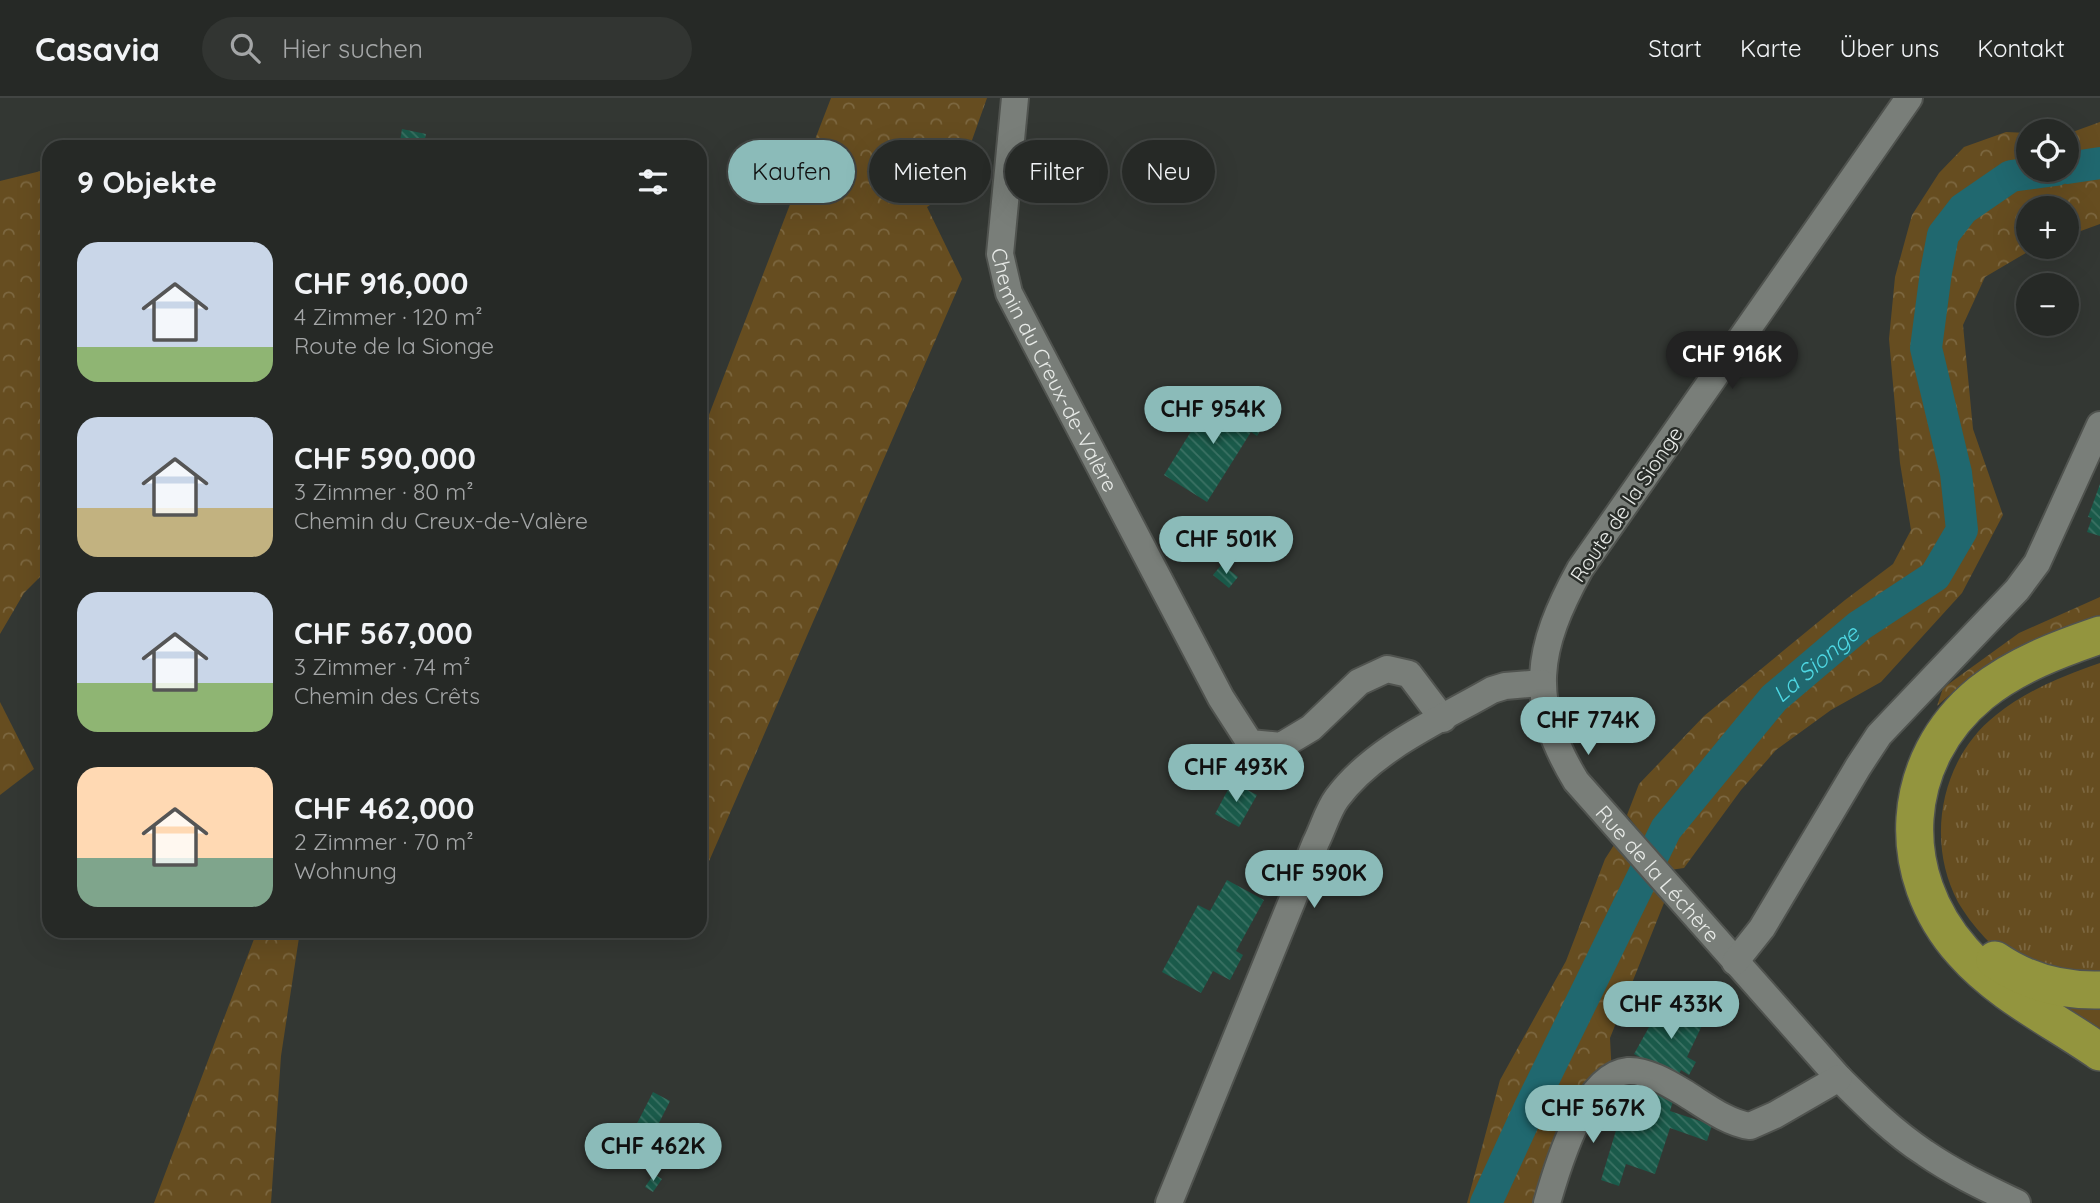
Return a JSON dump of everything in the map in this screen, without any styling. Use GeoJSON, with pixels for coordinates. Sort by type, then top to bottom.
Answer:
{"type":"FeatureCollection","features":[{"type":"Feature","properties":{"kind":"highway"},"geometry":{"type":"LineString","coordinates":[[2100,635],[2054,652],[2011,673],[1962,711],[1941,738],[1923,774],[1917,798],[1914,835],[1917,862],[1927,896],[1944,928],[1963,952],[2006,990],[2100,1052]]}},
{"type":"Feature","properties":{"kind":"highway"},"geometry":{"type":"LineString","coordinates":[[2100,651],[2052,669],[2019,686],[1990,706],[1970,726],[1953,747],[1937,783],[1929,835],[1931,860],[1942,894],[1958,924],[1980,949],[2002,965],[2035,981],[2072,989],[2100,989]]}},
{"type":"Feature","properties":{"kind":"street","name":"Chemin du Creux-de-Valère"},"geometry":{"type":"LineString","coordinates":[[1015,98],[1000,254],[1009,293],[1221,698],[1250,743],[1281,746],[1311,728],[1359,682],[1388,669],[1409,674],[1443,719]]}},
{"type":"Feature","properties":{"kind":"street","name":"Route de la Sionge"},"geometry":{"type":"LineString","coordinates":[[1542,683],[1545,651],[1553,624],[1580,569],[1909,98]]}},
{"type":"Feature","properties":{"kind":"street"},"geometry":{"type":"LineString","coordinates":[[1735,962],[1762,929],[1879,735],[2017,590],[2037,563],[2100,425]]}},
{"type":"Feature","properties":{"kind":"street"},"geometry":{"type":"LineString","coordinates":[[1169,1203],[1336,799],[1362,772],[1400,744],[1492,690],[1505,686],[1542,683]]}},
{"type":"Feature","properties":{"kind":"street","name":"Rue de la Léchère"},"geometry":{"type":"LineString","coordinates":[[1542,683],[1545,710],[1563,759],[1576,781],[1839,1078],[1883,1121],[1925,1153],[1969,1180],[2017,1203]]}},
{"type":"Feature","properties":{"kind":"street"},"geometry":{"type":"LineString","coordinates":[[1546,1203],[1569,1139],[1594,1093],[1619,1073],[1636,1072],[1676,1088],[1739,1124],[1750,1126],[1775,1115],[1839,1078]]}},
{"type":"Feature","properties":{"kind":"green space"},"geometry":{"type":"Polygon","coordinates":[[[831,98],[987,98],[972,140],[869,140],[869,203],[933,203],[927,207],[962,279],[707,866],[707,420],[791,203],[855,203],[855,140],[815,140],[831,98]]]}},
{"type":"Feature","properties":{"kind":"green space"},"geometry":{"type":"Polygon","coordinates":[[[2100,122],[2100,224],[2079,232],[2079,196],[2016,196],[2016,259],[1985,277],[1963,325],[1973,429],[2003,515],[1962,593],[1881,682],[1831,710],[1776,750],[1741,790],[1684,868],[1670,870],[1627,815],[1639,784],[1704,716],[1893,564],[1911,530],[1900,463],[1889,339],[1895,277],[1912,215],[1939,173],[1964,147],[2006,132],[2016,132],[2016,182],[2079,182],[2079,130],[2100,122]]]}},
{"type":"Feature","properties":{"kind":"green space"},"geometry":{"type":"Polygon","coordinates":[[[42,171],[42,575],[24,593],[0,634],[0,181],[42,171]]]}},
{"type":"Feature","properties":{"kind":"green space"},"geometry":{"type":"Polygon","coordinates":[[[2100,597],[2100,615],[2014,652],[1974,677],[1937,706],[1943,688],[2019,633],[2100,597]]]}},
{"type":"Feature","properties":{"kind":"green space"},"geometry":{"type":"Polygon","coordinates":[[[2100,663],[2100,978],[2031,967],[2013,960],[1994,946],[1977,929],[1958,902],[1942,853],[1941,827],[1944,801],[1951,777],[1962,754],[1977,733],[2020,698],[2100,663]]]}},
{"type":"Feature","properties":{"kind":"green space"},"geometry":{"type":"Polygon","coordinates":[[[0,702],[34,769],[0,795],[0,702]]]}},
{"type":"Feature","properties":{"kind":"green space"},"geometry":{"type":"Polygon","coordinates":[[[1621,834],[1670,888],[1610,1038],[1612,1076],[1547,1203],[1467,1203],[1500,1080],[1566,961],[1605,859],[1621,834]]]}},
{"type":"Feature","properties":{"kind":"green space"},"geometry":{"type":"Polygon","coordinates":[[[254,938],[299,938],[281,1056],[271,1203],[154,1203],[254,938]]]}},
{"type":"Feature","properties":{"kind":"green space"},"geometry":{"type":"Polygon","coordinates":[[[2004,973],[2100,995],[2100,1044],[2004,973]]]}},
{"type":"Feature","properties":{"kind":"building"},"geometry":{"type":"Polygon","coordinates":[[[402,129],[426,134],[425,140],[400,140],[402,129]]]}},
{"type":"Feature","properties":{"kind":"building"},"geometry":{"type":"Polygon","coordinates":[[[1216,391],[1266,422],[1257,436],[1251,432],[1207,502],[1164,475],[1216,391]]]}},
{"type":"Feature","properties":{"kind":"building"},"geometry":{"type":"Polygon","coordinates":[[[2100,484],[2100,536],[2087,532],[2092,518],[2088,517],[2100,484]]]}},
{"type":"Feature","properties":{"kind":"building"},"geometry":{"type":"Polygon","coordinates":[[[1222,564],[1238,577],[1229,588],[1213,575],[1222,564]]]}},
{"type":"Feature","properties":{"kind":"building"},"geometry":{"type":"Polygon","coordinates":[[[1232,782],[1257,795],[1239,827],[1215,814],[1232,782]]]}},
{"type":"Feature","properties":{"kind":"building"},"geometry":{"type":"Polygon","coordinates":[[[1227,880],[1264,900],[1236,951],[1243,955],[1230,980],[1213,971],[1201,993],[1162,972],[1198,905],[1210,911],[1227,880]]]}},
{"type":"Feature","properties":{"kind":"building"},"geometry":{"type":"Polygon","coordinates":[[[1691,1006],[1707,1015],[1687,1057],[1696,1062],[1689,1075],[1681,1070],[1677,1078],[1634,1054],[1659,1009],[1682,1021],[1691,1006]]]}},
{"type":"Feature","properties":{"kind":"building"},"geometry":{"type":"Polygon","coordinates":[[[1630,1084],[1674,1098],[1670,1111],[1712,1125],[1707,1141],[1670,1128],[1655,1174],[1626,1164],[1619,1186],[1601,1180],[1630,1084]]]}},
{"type":"Feature","properties":{"kind":"building"},"geometry":{"type":"Polygon","coordinates":[[[653,1092],[670,1101],[658,1125],[662,1127],[657,1137],[652,1135],[637,1166],[620,1157],[653,1092]]]}},
{"type":"Feature","properties":{"kind":"building"},"geometry":{"type":"Polygon","coordinates":[[[654,1174],[662,1179],[653,1192],[645,1187],[654,1174]]]}},
{"type":"Feature","properties":{"kind":"waterway","name":"La Sionge"},"geometry":{"type":"LineString","coordinates":[[2079,166],[2100,163]]}},
{"type":"Feature","properties":{"kind":"waterway","name":"La Sionge"},"geometry":{"type":"LineString","coordinates":[[1486,1203],[1666,829],[1774,698],[1859,626],[1935,576],[1962,530],[1956,473],[1926,348],[1936,272],[1943,235],[1963,209],[2011,176],[2016,175]]}}]}
